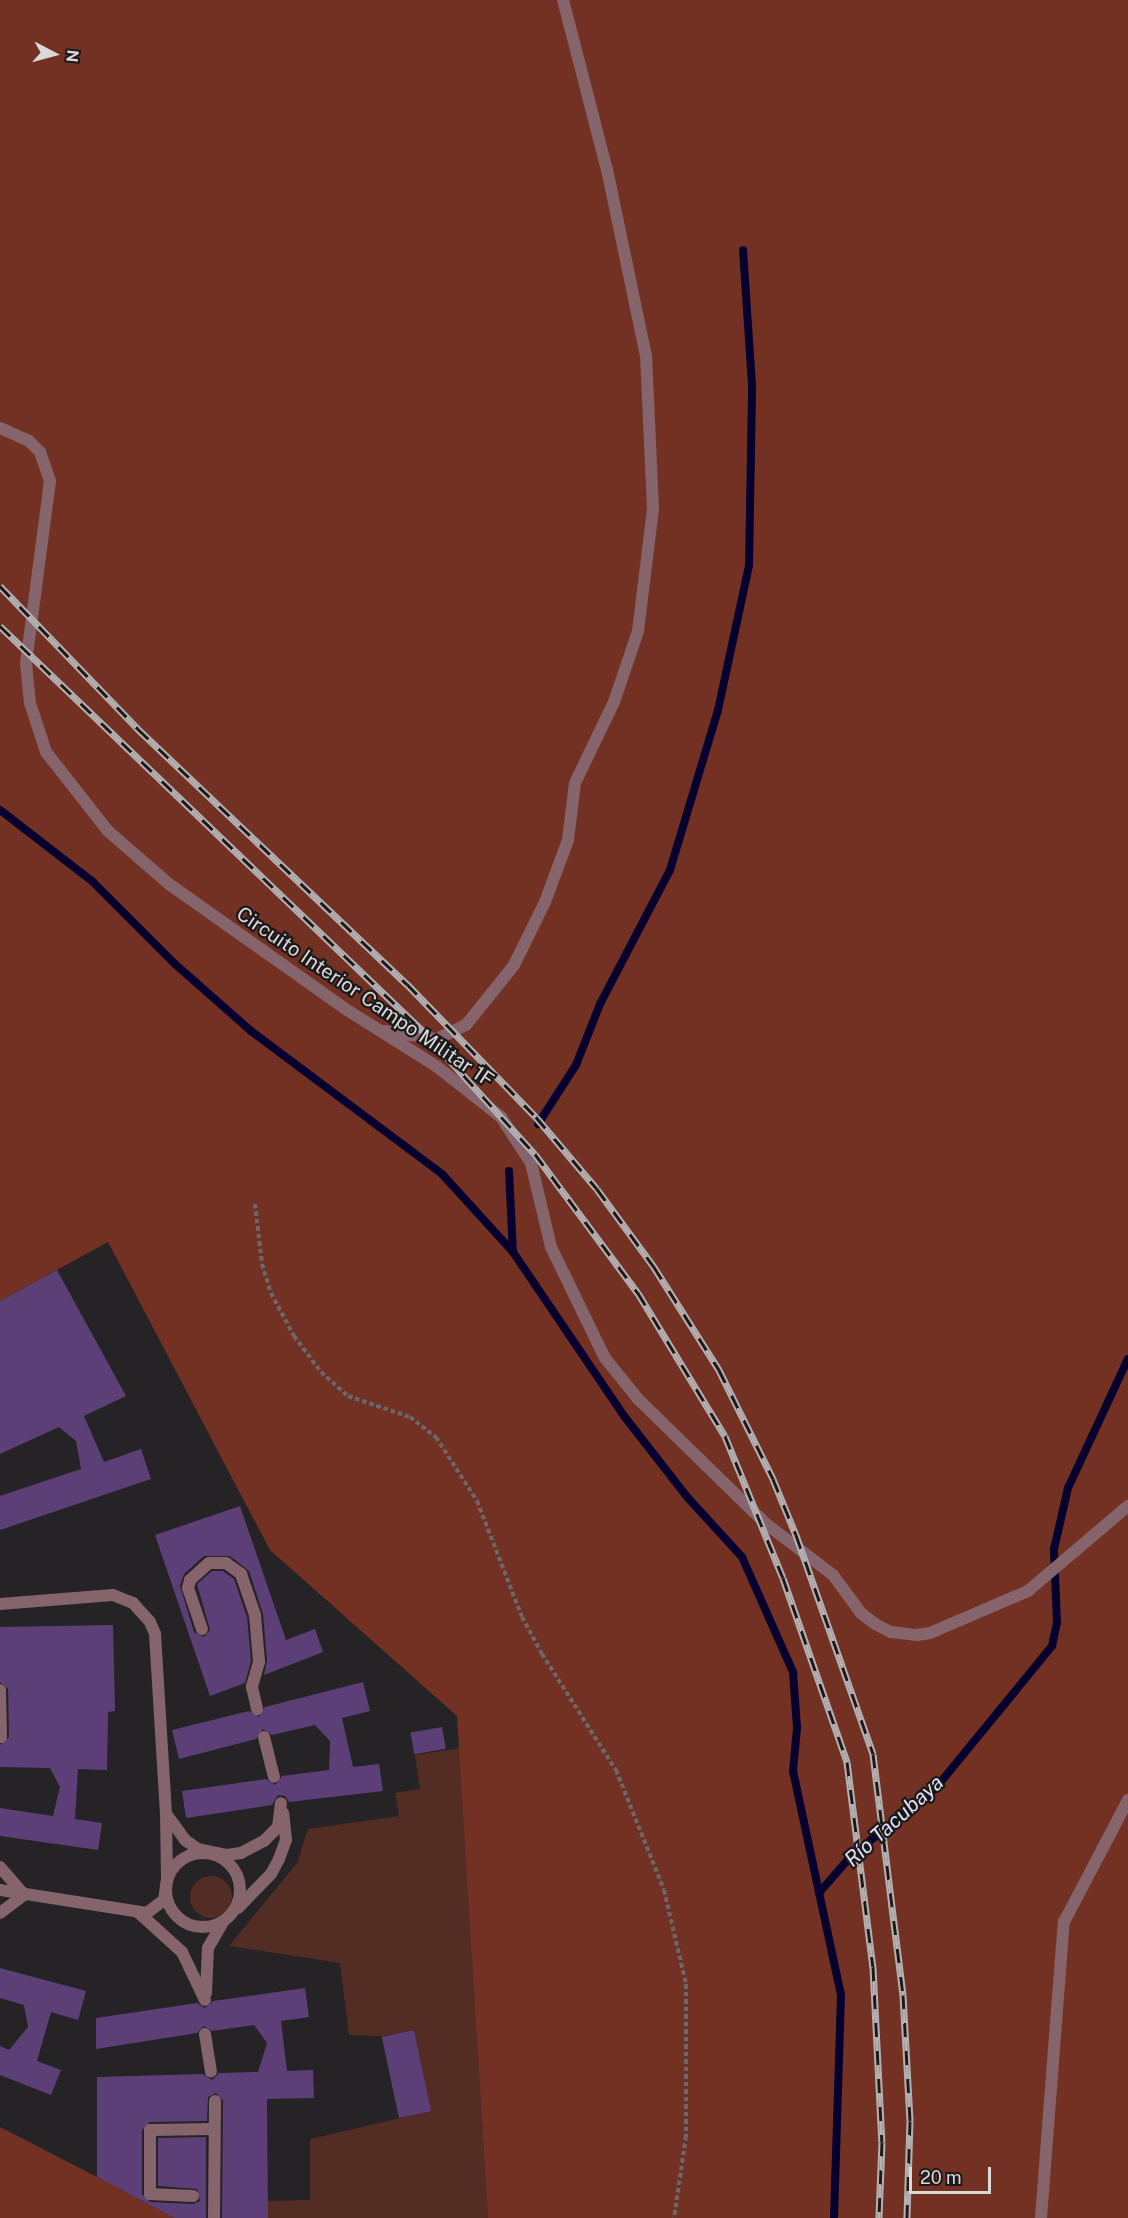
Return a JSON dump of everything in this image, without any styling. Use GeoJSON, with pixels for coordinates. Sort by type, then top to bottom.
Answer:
{"type":"FeatureCollection","features":[{"type":"Feature","properties":{"kind":"street"},"geometry":{"type":"LineString","coordinates":[[380,1031],[437,1038],[466,1025],[514,964],[545,902],[564,850],[575,783],[615,702],[638,631],[653,509],[646,356],[607,170],[563,0]]}},
{"type":"Feature","properties":{"kind":"street","name":"Circuito Interior Campo Militar 1F"},"geometry":{"type":"LineString","coordinates":[[0,428],[29,441],[40,452],[50,481],[26,663],[30,703],[46,752],[108,831],[169,884],[488,1104],[514,1131],[531,1163],[551,1246],[605,1358],[638,1399],[765,1523],[833,1575],[861,1613],[891,1632],[917,1635],[930,1633],[1028,1591],[1124,1509]]}},
{"type":"Feature","properties":{"kind":"street"},"geometry":{"type":"LineString","coordinates":[[202,1629],[188,1588],[190,1580],[208,1563],[226,1563],[241,1574],[255,1615],[259,1662],[252,1687],[257,1709]]}},
{"type":"Feature","properties":{"kind":"street"},"geometry":{"type":"LineString","coordinates":[[0,1604],[113,1595],[143,1611],[154,1634],[166,1814],[166,1892],[175,1915],[185,1922],[199,1928],[226,1920]]}},
{"type":"Feature","properties":{"kind":"street"},"geometry":{"type":"LineString","coordinates":[[0,1690],[1,1737]]}},
{"type":"Feature","properties":{"kind":"street"},"geometry":{"type":"LineString","coordinates":[[264,1737],[274,1777]]}},
{"type":"Feature","properties":{"kind":"street"},"geometry":{"type":"LineString","coordinates":[[1041,2218],[1064,1922],[1128,1800]]}},
{"type":"Feature","properties":{"kind":"street"},"geometry":{"type":"LineString","coordinates":[[281,1803],[286,1828],[279,1859],[271,1874],[226,1920],[208,1948],[205,2000],[182,1952],[140,1913],[159,1907],[166,1892],[168,1878],[184,1857],[211,1853],[241,1853],[264,1841],[278,1827],[281,1803]]}},
{"type":"Feature","properties":{"kind":"street"},"geometry":{"type":"LineString","coordinates":[[166,1814],[185,1840],[211,1853],[234,1869],[240,1882],[236,1910]]}},
{"type":"Feature","properties":{"kind":"street"},"geometry":{"type":"LineString","coordinates":[[0,1867],[24,1895]]}},
{"type":"Feature","properties":{"kind":"street"},"geometry":{"type":"LineString","coordinates":[[0,1890],[185,1922]]}},
{"type":"Feature","properties":{"kind":"street"},"geometry":{"type":"LineString","coordinates":[[0,1913],[24,1895]]}},
{"type":"Feature","properties":{"kind":"street"},"geometry":{"type":"LineString","coordinates":[[206,2034],[211,2072]]}},
{"type":"Feature","properties":{"kind":"street"},"geometry":{"type":"LineString","coordinates":[[214,2101],[214,2218]]}},
{"type":"Feature","properties":{"kind":"street"},"geometry":{"type":"LineString","coordinates":[[194,2196],[150,2194],[150,2130],[214,2129]]}},
{"type":"Feature","properties":{"kind":"path"},"geometry":{"type":"LineString","coordinates":[[255,1204],[262,1264],[271,1293],[294,1336],[321,1372],[348,1396],[410,1417],[436,1437],[477,1501],[522,1617],[542,1654],[616,1770],[664,1890],[686,1984],[686,2136],[674,2218]]}},
{"type":"Feature","properties":{"kind":"shaded area"},"geometry":{"type":"Polygon","coordinates":[[[0,0],[1128,0],[1128,2218],[488,2218],[457,1716],[270,1550],[108,1242],[0,1301],[0,0]]]}},
{"type":"Feature","properties":{"kind":"shaded area"},"geometry":{"type":"Polygon","coordinates":[[[460,1748],[488,2218],[268,2218],[268,2201],[310,2200],[310,2139],[431,2111],[414,2030],[382,2036],[349,2035],[340,1963],[229,1946],[297,1863],[308,1829],[399,1816],[395,1793],[420,1789],[415,1755],[460,1748]]]}},
{"type":"Feature","properties":{"kind":"shaded area"},"geometry":{"type":"Polygon","coordinates":[[[211,1876],[226,1882],[232,1897],[226,1912],[211,1918],[196,1912],[190,1897],[196,1882],[211,1876]]]}},
{"type":"Feature","properties":{"kind":"shaded area"},"geometry":{"type":"Polygon","coordinates":[[[0,2127],[97,2177],[175,2218],[0,2218],[0,2127]]]}},
{"type":"Feature","properties":{"kind":"building"},"geometry":{"type":"Polygon","coordinates":[[[57,1270],[126,1396],[84,1416],[104,1462],[141,1449],[151,1479],[0,1530],[0,1496],[81,1469],[76,1441],[59,1427],[0,1454],[0,1301],[57,1270]]]}},
{"type":"Feature","properties":{"kind":"building"},"geometry":{"type":"Polygon","coordinates":[[[240,1506],[286,1640],[315,1629],[323,1652],[264,1675],[267,1661],[263,1614],[249,1571],[230,1556],[204,1556],[184,1574],[180,1586],[194,1632],[204,1637],[210,1630],[197,1584],[212,1571],[223,1571],[234,1579],[247,1617],[251,1661],[245,1683],[210,1696],[155,1535],[240,1506]]]}},
{"type":"Feature","properties":{"kind":"building"},"geometry":{"type":"Polygon","coordinates":[[[113,1625],[115,1711],[108,1712],[107,1770],[78,1769],[75,1819],[102,1823],[98,1850],[0,1836],[0,1808],[53,1816],[60,1787],[50,1768],[0,1767],[0,1745],[9,1737],[8,1689],[0,1682],[0,1627],[113,1625]]]}},
{"type":"Feature","properties":{"kind":"building"},"geometry":{"type":"Polygon","coordinates":[[[363,1682],[370,1711],[342,1718],[353,1767],[379,1764],[383,1791],[289,1802],[285,1796],[278,1795],[272,1805],[186,1818],[182,1791],[266,1779],[275,1785],[282,1776],[329,1770],[330,1741],[315,1725],[272,1735],[263,1729],[256,1739],[179,1759],[172,1730],[249,1711],[259,1717],[265,1707],[363,1682]]]}},
{"type":"Feature","properties":{"kind":"building"},"geometry":{"type":"Polygon","coordinates":[[[442,1727],[446,1749],[414,1754],[410,1733],[442,1727]]]}},
{"type":"Feature","properties":{"kind":"building"},"geometry":{"type":"Polygon","coordinates":[[[0,1968],[86,1991],[78,2020],[51,2012],[37,2061],[61,2070],[51,2095],[0,2075],[0,2046],[9,2050],[28,2027],[24,2005],[0,1998],[0,1968]]]}},
{"type":"Feature","properties":{"kind":"building"},"geometry":{"type":"Polygon","coordinates":[[[305,1988],[309,2017],[281,2021],[287,2071],[313,2070],[314,2098],[267,2099],[268,2218],[222,2218],[223,2101],[216,2093],[208,2097],[207,2121],[150,2122],[142,2130],[142,2194],[150,2202],[193,2204],[200,2201],[197,2189],[158,2186],[158,2138],[206,2137],[206,2218],[175,2218],[97,2177],[97,2077],[203,2074],[212,2080],[219,2073],[258,2072],[267,2043],[254,2025],[212,2031],[204,2026],[197,2033],[96,2049],[96,2018],[197,2003],[205,2008],[213,2001],[305,1988]]]}},
{"type":"Feature","properties":{"kind":"building"},"geometry":{"type":"Polygon","coordinates":[[[414,2030],[431,2111],[399,2118],[382,2037],[414,2030]]]}},
{"type":"Feature","properties":{"kind":"waterway"},"geometry":{"type":"LineString","coordinates":[[538,1124],[576,1065],[600,1004],[670,870],[718,710],[749,565],[752,385],[743,250]]}},
{"type":"Feature","properties":{"kind":"waterway"},"geometry":{"type":"LineString","coordinates":[[0,810],[93,882],[175,964],[251,1031],[442,1174],[513,1252],[624,1416],[688,1498],[742,1557],[793,1672],[797,1728],[793,1771],[841,1995],[834,2218]]}},
{"type":"Feature","properties":{"kind":"waterway"},"geometry":{"type":"LineString","coordinates":[[509,1171],[513,1252]]}},
{"type":"Feature","properties":{"kind":"waterway","name":"Río Tacubaya"},"geometry":{"type":"LineString","coordinates":[[819,1893],[851,1856],[935,1789],[1052,1646],[1057,1622],[1054,1549],[1068,1488],[1128,1359]]}},
{"type":"Feature","properties":{"kind":"railway"},"geometry":{"type":"LineString","coordinates":[[0,586],[138,729],[407,984],[536,1117],[597,1189],[654,1267],[719,1370],[773,1479],[796,1535],[873,1754],[903,1995],[910,2121],[907,2218]]}},
{"type":"Feature","properties":{"kind":"railway"},"geometry":{"type":"LineString","coordinates":[[0,626],[426,1034],[535,1154],[638,1293],[725,1436],[783,1578],[847,1762],[873,1967],[882,2142],[879,2218]]}}]}
